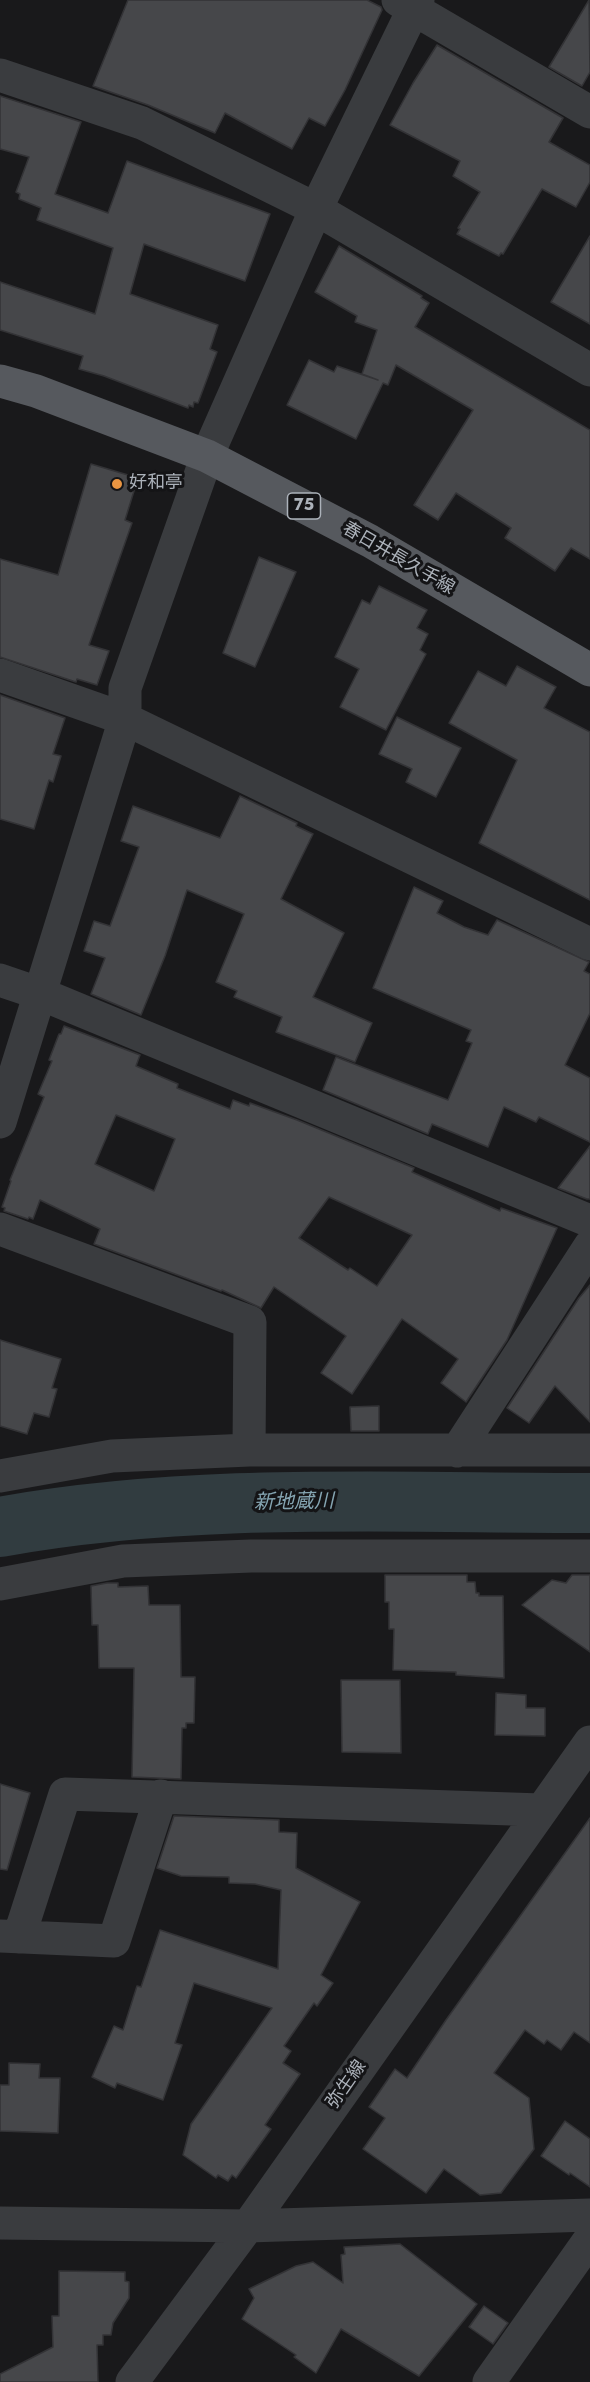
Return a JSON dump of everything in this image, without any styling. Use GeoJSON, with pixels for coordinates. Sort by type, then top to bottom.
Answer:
{"type":"FeatureCollection","features":[{"type":"Feature","properties":{"kind":"main road","name":"春日井長久手線"},"geometry":{"type":"LineString","coordinates":[[0,381],[36,391],[207,456],[370,541],[590,670]]}},
{"type":"Feature","properties":{"kind":"street"},"geometry":{"type":"LineString","coordinates":[[0,1122],[125,719],[125,688],[207,456],[410,3],[590,112]]}},
{"type":"Feature","properties":{"kind":"street"},"geometry":{"type":"LineString","coordinates":[[0,75],[142,123],[316,209],[590,370]]}},
{"type":"Feature","properties":{"kind":"street"},"geometry":{"type":"LineString","coordinates":[[0,675],[125,719],[590,944]]}},
{"type":"Feature","properties":{"kind":"street"},"geometry":{"type":"LineString","coordinates":[[0,980],[41,994],[590,1221]]}},
{"type":"Feature","properties":{"kind":"street"},"geometry":{"type":"LineString","coordinates":[[0,1229],[250,1322],[249,1450]]}},
{"type":"Feature","properties":{"kind":"street"},"geometry":{"type":"LineString","coordinates":[[457,1451],[590,1246]]}},
{"type":"Feature","properties":{"kind":"street"},"geometry":{"type":"LineString","coordinates":[[0,1476],[112,1456],[249,1450],[590,1450]]}},
{"type":"Feature","properties":{"kind":"street"},"geometry":{"type":"LineString","coordinates":[[0,1584],[123,1561],[251,1556],[590,1556]]}},
{"type":"Feature","properties":{"kind":"street","name":"弥生線"},"geometry":{"type":"LineString","coordinates":[[132,2382],[248,2226],[590,1742]]}},
{"type":"Feature","properties":{"kind":"street"},"geometry":{"type":"LineString","coordinates":[[160,1796],[114,1941],[10,1936],[66,1794],[160,1796],[541,1810]]}},
{"type":"Feature","properties":{"kind":"street"},"geometry":{"type":"LineString","coordinates":[[0,2223],[248,2226],[590,2215]]}},
{"type":"Feature","properties":{"kind":"street"},"geometry":{"type":"LineString","coordinates":[[489,2382],[590,2239]]}},
{"type":"Feature","properties":{"kind":"building"},"geometry":{"type":"Polygon","coordinates":[[[128,0],[367,0],[381,7],[382,10],[345,90],[325,126],[309,118],[292,149],[225,113],[215,133],[148,105],[93,86],[128,0]]]}},
{"type":"Feature","properties":{"kind":"building"},"geometry":{"type":"Polygon","coordinates":[[[589,0],[590,72],[582,86],[549,67],[589,0]]]}},
{"type":"Feature","properties":{"kind":"building"},"geometry":{"type":"Polygon","coordinates":[[[437,45],[563,118],[549,142],[590,165],[590,182],[576,207],[542,189],[503,254],[499,256],[457,234],[460,229],[458,228],[480,192],[453,176],[460,161],[390,125],[437,45]]]}},
{"type":"Feature","properties":{"kind":"building"},"geometry":{"type":"Polygon","coordinates":[[[0,96],[81,122],[55,194],[108,213],[127,161],[270,214],[245,281],[144,244],[130,294],[218,325],[210,349],[217,352],[198,403],[194,402],[193,407],[189,405],[188,408],[104,376],[79,369],[83,356],[0,330],[0,282],[95,314],[113,248],[37,220],[41,208],[19,199],[20,194],[16,192],[29,157],[0,149],[0,96]]]}},
{"type":"Feature","properties":{"kind":"building"},"geometry":{"type":"Polygon","coordinates":[[[590,236],[590,324],[551,302],[590,236]]]}},
{"type":"Feature","properties":{"kind":"building"},"geometry":{"type":"Polygon","coordinates":[[[339,246],[422,296],[421,298],[429,303],[415,327],[590,430],[590,559],[571,548],[555,571],[505,538],[511,528],[456,493],[438,520],[414,505],[473,410],[396,365],[388,385],[383,383],[356,439],[287,405],[309,360],[334,372],[337,366],[378,380],[362,374],[377,330],[355,322],[357,316],[315,292],[339,246]]]}},
{"type":"Feature","properties":{"kind":"building"},"geometry":{"type":"Polygon","coordinates":[[[91,464],[138,478],[125,520],[132,523],[89,645],[109,651],[97,685],[77,679],[76,682],[0,657],[0,559],[58,575],[91,464]]]}},
{"type":"Feature","properties":{"kind":"building"},"geometry":{"type":"Polygon","coordinates":[[[259,557],[296,572],[255,667],[223,653],[259,557]]]}},
{"type":"Feature","properties":{"kind":"building"},"geometry":{"type":"Polygon","coordinates":[[[379,586],[427,610],[417,628],[428,634],[420,650],[426,654],[386,730],[340,707],[359,669],[335,657],[362,600],[370,604],[379,586]]]}},
{"type":"Feature","properties":{"kind":"building"},"geometry":{"type":"Polygon","coordinates":[[[517,666],[556,687],[544,708],[590,732],[590,900],[479,843],[517,760],[449,723],[478,671],[506,686],[517,666]]]}},
{"type":"Feature","properties":{"kind":"building"},"geometry":{"type":"Polygon","coordinates":[[[0,695],[65,718],[53,754],[61,756],[53,782],[49,780],[34,829],[0,819],[0,695]]]}},
{"type":"Feature","properties":{"kind":"building"},"geometry":{"type":"Polygon","coordinates":[[[397,717],[461,748],[436,797],[406,782],[412,769],[379,754],[397,717]]]}},
{"type":"Feature","properties":{"kind":"building"},"geometry":{"type":"Polygon","coordinates":[[[240,796],[297,823],[296,826],[313,834],[281,899],[344,933],[313,997],[372,1023],[355,1062],[276,1032],[282,1017],[234,997],[237,991],[216,982],[244,914],[187,890],[165,956],[141,1015],[91,994],[105,958],[84,951],[94,921],[110,926],[139,847],[121,841],[133,806],[220,838],[240,796]]]}},
{"type":"Feature","properties":{"kind":"building"},"geometry":{"type":"Polygon","coordinates":[[[414,887],[443,901],[437,913],[464,927],[488,935],[497,920],[589,962],[584,971],[590,974],[590,1013],[565,1065],[590,1078],[590,1142],[539,1117],[536,1122],[504,1107],[488,1147],[432,1124],[428,1134],[323,1090],[336,1057],[448,1100],[472,1043],[466,1041],[471,1030],[373,988],[414,887]]]}},
{"type":"Feature","properties":{"kind":"building"},"geometry":{"type":"Polygon","coordinates":[[[64,1026],[140,1055],[136,1066],[178,1084],[177,1088],[230,1109],[233,1100],[249,1106],[250,1103],[297,1120],[414,1168],[412,1172],[500,1211],[501,1208],[557,1228],[507,1340],[466,1402],[441,1383],[458,1359],[402,1319],[352,1394],[321,1373],[346,1336],[274,1287],[261,1308],[222,1290],[94,1244],[100,1229],[40,1200],[33,1219],[4,1211],[5,1208],[2,1207],[10,1180],[44,1097],[38,1094],[52,1061],[49,1060],[59,1034],[64,1026]],[[116,1115],[95,1164],[154,1191],[175,1139],[116,1115]],[[329,1197],[299,1238],[377,1286],[412,1235],[329,1197]]]}},
{"type":"Feature","properties":{"kind":"building"},"geometry":{"type":"Polygon","coordinates":[[[590,1146],[590,1199],[587,1199],[558,1188],[590,1146]]]}},
{"type":"Feature","properties":{"kind":"building"},"geometry":{"type":"Polygon","coordinates":[[[590,1285],[590,1422],[555,1386],[529,1423],[507,1408],[579,1298],[590,1285]]]}},
{"type":"Feature","properties":{"kind":"building"},"geometry":{"type":"Polygon","coordinates":[[[0,1340],[61,1359],[52,1388],[57,1389],[49,1417],[34,1413],[27,1434],[0,1426],[0,1340]]]}},
{"type":"Feature","properties":{"kind":"building"},"geometry":{"type":"Polygon","coordinates":[[[379,1406],[379,1431],[351,1431],[350,1407],[379,1406]]]}},
{"type":"Feature","properties":{"kind":"building"},"geometry":{"type":"Polygon","coordinates":[[[385,1575],[467,1575],[467,1582],[475,1582],[476,1593],[479,1593],[479,1596],[503,1596],[504,1678],[456,1675],[456,1672],[393,1670],[394,1629],[389,1629],[389,1602],[385,1602],[385,1575]]]}},
{"type":"Feature","properties":{"kind":"building"},"geometry":{"type":"Polygon","coordinates":[[[572,1575],[590,1575],[590,1652],[522,1605],[552,1580],[566,1583],[572,1575]]]}},
{"type":"Feature","properties":{"kind":"building"},"geometry":{"type":"Polygon","coordinates":[[[118,1583],[118,1587],[148,1586],[149,1605],[180,1605],[181,1677],[195,1677],[194,1723],[186,1723],[186,1728],[182,1728],[181,1779],[132,1777],[134,1668],[99,1668],[98,1625],[92,1625],[91,1586],[118,1583]]]}},
{"type":"Feature","properties":{"kind":"building"},"geometry":{"type":"Polygon","coordinates":[[[341,1680],[400,1680],[401,1753],[342,1752],[341,1680]]]}},
{"type":"Feature","properties":{"kind":"building"},"geometry":{"type":"Polygon","coordinates":[[[496,1693],[526,1695],[526,1708],[545,1708],[545,1736],[495,1735],[496,1693]]]}},
{"type":"Feature","properties":{"kind":"building"},"geometry":{"type":"Polygon","coordinates":[[[0,1784],[30,1793],[7,1870],[0,1869],[0,1784]]]}},
{"type":"Feature","properties":{"kind":"building"},"geometry":{"type":"Polygon","coordinates":[[[174,1816],[279,1820],[279,1832],[297,1833],[296,1868],[360,1902],[321,1975],[333,1983],[317,2006],[314,2003],[284,2046],[291,2051],[283,2063],[300,2074],[265,2125],[271,2129],[236,2178],[232,2175],[228,2181],[218,2175],[216,2178],[183,2155],[191,2124],[272,2008],[194,1983],[175,2043],[182,2045],[163,2100],[117,2083],[115,2088],[92,2077],[114,2026],[123,2030],[137,1986],[141,1987],[160,1930],[278,1969],[281,1890],[255,1884],[229,1883],[229,1877],[181,1876],[157,1868],[174,1816]]]}},
{"type":"Feature","properties":{"kind":"building"},"geometry":{"type":"Polygon","coordinates":[[[590,1818],[590,2043],[574,2032],[561,2050],[547,2040],[544,2044],[525,2030],[494,2073],[529,2098],[534,2149],[501,2193],[480,2195],[444,2169],[426,2193],[363,2149],[385,2118],[369,2107],[395,2069],[407,2078],[590,1818]]]}},
{"type":"Feature","properties":{"kind":"building"},"geometry":{"type":"Polygon","coordinates":[[[9,2063],[40,2064],[39,2078],[60,2078],[58,2133],[0,2131],[0,2085],[9,2085],[9,2063]]]}},
{"type":"Feature","properties":{"kind":"building"},"geometry":{"type":"Polygon","coordinates":[[[565,2121],[590,2139],[590,2187],[541,2156],[565,2121]]]}},
{"type":"Feature","properties":{"kind":"building"},"geometry":{"type":"Polygon","coordinates":[[[400,2244],[477,2304],[419,2376],[341,2329],[316,2373],[294,2357],[296,2355],[242,2319],[254,2298],[249,2289],[296,2266],[313,2262],[343,2283],[341,2255],[345,2254],[344,2247],[400,2244]]]}},
{"type":"Feature","properties":{"kind":"building"},"geometry":{"type":"Polygon","coordinates":[[[59,2271],[125,2272],[125,2281],[129,2282],[129,2298],[113,2323],[111,2335],[103,2335],[103,2345],[97,2345],[98,2382],[0,2382],[0,2374],[53,2347],[52,2316],[59,2316],[59,2271]]]}},
{"type":"Feature","properties":{"kind":"building"},"geometry":{"type":"Polygon","coordinates":[[[484,2306],[508,2323],[493,2344],[469,2327],[484,2306]]]}},
{"type":"Feature","properties":{"kind":"waterway","name":"新地蔵川"},"geometry":{"type":"LineString","coordinates":[[0,1527],[146,1508],[220,1504],[368,1501],[590,1503]]}},
{"type":"Feature","properties":{"kind":"place","name":"好和亭"},"geometry":{"type":"Point","coordinates":[117,484]}}]}
